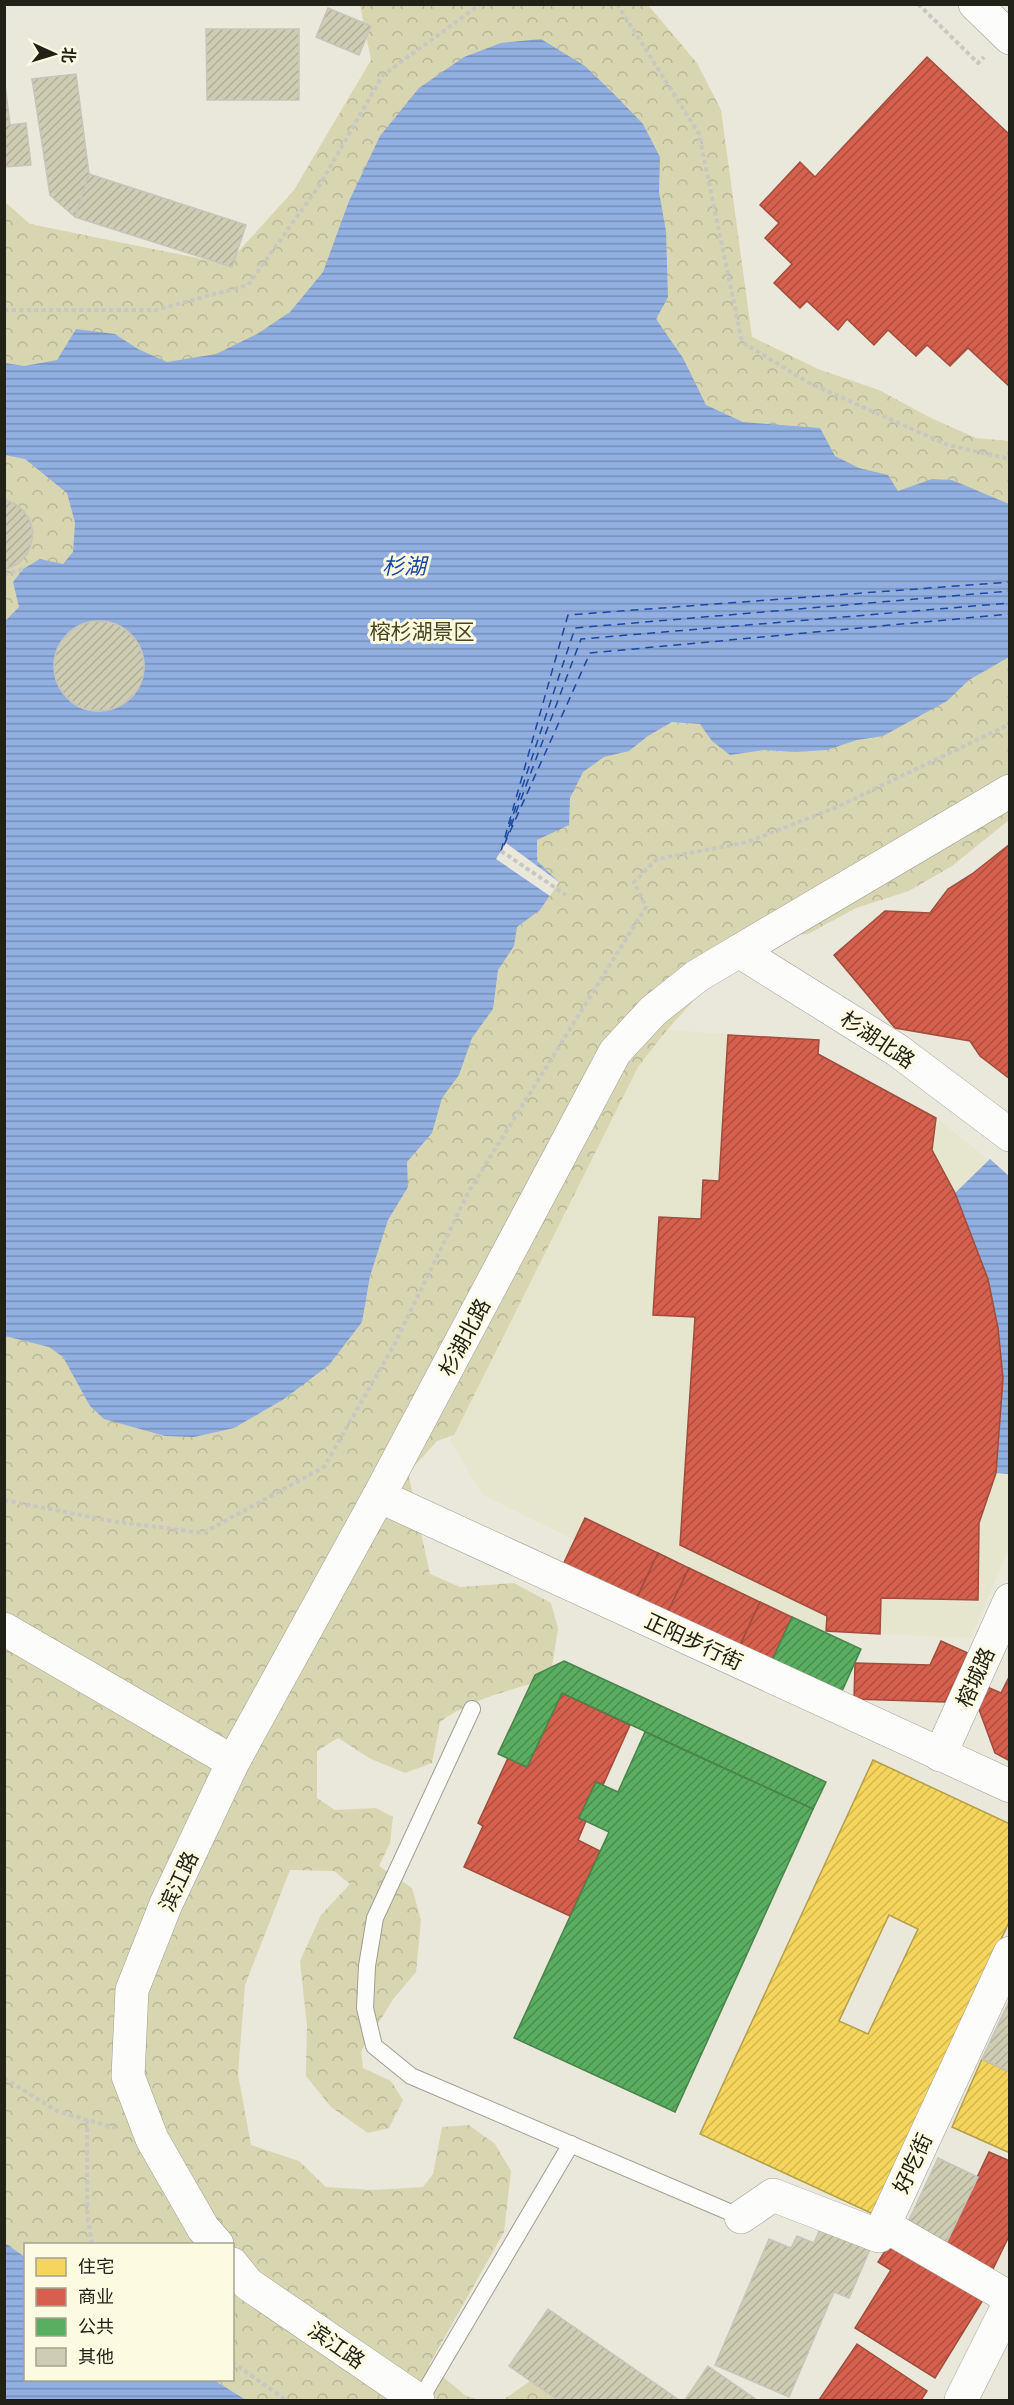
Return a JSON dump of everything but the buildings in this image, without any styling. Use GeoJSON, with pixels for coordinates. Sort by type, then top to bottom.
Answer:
{"type":"FeatureCollection","features":[{"type":"Feature","properties":{"kind":"main road"},"geometry":{"type":"LineString","coordinates":[[975,4],[1010,38]]}},
{"type":"Feature","properties":{"kind":"main road","name":"杉湖北路"},"geometry":{"type":"LineString","coordinates":[[233,1762],[379,1496],[615,1052],[653,1011],[697,976],[1010,791]]}},
{"type":"Feature","properties":{"kind":"main road","name":"杉湖北路"},"geometry":{"type":"LineString","coordinates":[[739,951],[897,1050],[1010,1135]]}},
{"type":"Feature","properties":{"kind":"main road","name":"正阳步行街"},"geometry":{"type":"LineString","coordinates":[[379,1496],[1010,1786]]}},
{"type":"Feature","properties":{"kind":"main road","name":"榕城路"},"geometry":{"type":"LineString","coordinates":[[940,1755],[1010,1600]]}},
{"type":"Feature","properties":{"kind":"main road"},"geometry":{"type":"LineString","coordinates":[[4,1629],[233,1762]]}},
{"type":"Feature","properties":{"kind":"main road","name":"滨江路"},"geometry":{"type":"LineString","coordinates":[[216,2243],[203,2228],[152,2139],[128,2076],[132,1990],[166,1904],[233,1762]]}},
{"type":"Feature","properties":{"kind":"main road","name":"好吃街"},"geometry":{"type":"LineString","coordinates":[[884,2225],[1010,1953]]}},
{"type":"Feature","properties":{"kind":"main road"},"geometry":{"type":"LineString","coordinates":[[741,2217],[773,2195],[879,2236],[884,2225],[1010,2300],[961,2400]]}},
{"type":"Feature","properties":{"kind":"main road","name":"滨江路"},"geometry":{"type":"LineString","coordinates":[[234,2266],[248,2283],[419,2400]]}},
{"type":"Feature","properties":{"kind":"lane"},"geometry":{"type":"LineString","coordinates":[[472,1709],[375,1918],[367,1966],[365,2008],[374,2046],[411,2076],[741,2217]]}},
{"type":"Feature","properties":{"kind":"lane"},"geometry":{"type":"LineString","coordinates":[[419,2400],[572,2144]]}},
{"type":"Feature","properties":{"kind":"path"},"geometry":{"type":"LineString","coordinates":[[4,310],[156,310],[248,285],[319,186],[382,75],[481,4]]}},
{"type":"Feature","properties":{"kind":"path"},"geometry":{"type":"LineString","coordinates":[[617,4],[699,134],[742,342],[809,382],[948,445],[1010,459]]}},
{"type":"Feature","properties":{"kind":"path"},"geometry":{"type":"LineString","coordinates":[[4,575],[23,569]]}},
{"type":"Feature","properties":{"kind":"path"},"geometry":{"type":"LineString","coordinates":[[4,1500],[111,1521],[203,1533],[324,1467],[393,1347],[469,1191],[646,907],[634,882],[657,859],[748,842],[838,806],[1010,724]]}},
{"type":"Feature","properties":{"kind":"path"},"geometry":{"type":"LineString","coordinates":[[501,851],[566,895]]}},
{"type":"Feature","properties":{"kind":"path"},"geometry":{"type":"LineString","coordinates":[[4,2078],[57,2111],[152,2139]]}},
{"type":"Feature","properties":{"kind":"path"},"geometry":{"type":"LineString","coordinates":[[87,2120],[87,2211],[92,2243]]}},
{"type":"Feature","properties":{"kind":"path"},"geometry":{"type":"LineString","coordinates":[[234,2363],[286,2400]]}},
{"type":"Feature","properties":{"kind":"shaded area"},"geometry":{"type":"Polygon","coordinates":[[[666,1030],[819,1040],[818,1054],[936,1118],[1009,1176],[1009,1547],[971,1638],[822,1631],[585,1518],[575,1540],[483,1495],[450,1441],[638,1067],[666,1030]]]}},
{"type":"Feature","properties":{"kind":"green space","name":"榕杉湖景区"},"geometry":{"type":"Polygon","coordinates":[[[360,5],[648,5],[697,63],[721,110],[752,337],[818,369],[879,390],[931,418],[976,438],[1009,441],[1009,820],[952,866],[909,891],[856,908],[808,934],[728,940],[696,998],[638,1067],[454,1435],[437,1441],[408,1473],[430,1574],[460,1587],[514,1583],[551,1603],[558,1628],[552,1667],[535,1675],[531,1684],[471,1704],[440,1722],[432,1763],[405,1773],[371,1759],[338,1738],[317,1751],[317,1798],[335,1810],[376,1808],[393,1817],[390,1843],[379,1866],[412,1888],[421,1920],[416,1972],[394,1998],[361,2051],[363,2068],[391,2081],[403,2100],[389,2128],[368,2133],[331,2107],[306,2076],[307,2026],[300,1961],[321,1915],[350,1884],[334,1871],[290,1870],[245,1985],[238,2074],[251,2145],[299,2161],[326,2187],[373,2190],[423,2187],[433,2174],[442,2127],[469,2125],[495,2144],[511,2171],[504,2232],[429,2365],[466,2396],[480,2400],[246,2400],[216,2381],[234,2381],[234,2243],[24,2243],[24,2256],[5,2243],[4,201],[30,224],[227,264],[294,190],[371,60],[360,5]]]}},
{"type":"Feature","properties":{"kind":"green space"},"geometry":{"type":"Polygon","coordinates":[[[530,2381],[558,2400],[503,2400],[530,2381]]]}},
{"type":"Feature","properties":{"kind":"water","name":"杉湖"},"geometry":{"type":"Polygon","coordinates":[[[541,39],[585,66],[643,124],[660,157],[659,192],[666,231],[668,297],[656,319],[683,358],[706,405],[743,422],[820,428],[835,456],[859,468],[888,475],[898,491],[932,479],[952,480],[1009,504],[1009,657],[969,680],[947,701],[883,736],[857,740],[827,750],[795,752],[764,750],[730,755],[712,741],[700,724],[672,722],[648,736],[629,751],[604,757],[583,772],[570,798],[569,825],[537,840],[537,861],[559,882],[540,910],[517,927],[514,946],[498,970],[493,1009],[472,1038],[459,1075],[442,1098],[432,1133],[407,1162],[408,1187],[388,1220],[370,1276],[362,1322],[329,1365],[284,1399],[234,1428],[194,1437],[165,1436],[104,1419],[90,1406],[63,1357],[49,1347],[5,1336],[5,621],[19,607],[13,582],[23,569],[40,559],[63,564],[73,552],[75,523],[67,493],[25,459],[5,455],[5,363],[24,366],[57,360],[76,329],[115,334],[138,349],[167,362],[216,354],[257,334],[290,312],[323,272],[349,201],[380,136],[419,88],[464,57],[501,43],[541,39]],[[98,621],[75,629],[61,643],[55,660],[56,678],[64,694],[77,706],[94,711],[115,708],[127,701],[139,687],[144,671],[144,660],[136,642],[120,628],[98,621]]]}},
{"type":"Feature","properties":{"kind":"water"},"geometry":{"type":"Polygon","coordinates":[[[990,1159],[1009,1176],[1009,1474],[996,1473],[1003,1378],[988,1279],[955,1193],[990,1159]]]}},
{"type":"Feature","properties":{"kind":"water"},"geometry":{"type":"Polygon","coordinates":[[[5,2243],[24,2256],[24,2381],[216,2381],[246,2400],[5,2400],[5,2243]]]}},
{"type":"Feature","properties":{"kind":"pier"},"geometry":{"type":"Polygon","coordinates":[[[506,843],[559,882],[550,896],[496,859],[506,843]]]}},
{"type":"Feature","properties":{"kind":"ferry route"},"geometry":{"type":"LineString","coordinates":[[501,851],[568,615],[1010,582]]}},
{"type":"Feature","properties":{"kind":"ferry route"},"geometry":{"type":"LineString","coordinates":[[509,827],[575,628],[1010,591]]}},
{"type":"Feature","properties":{"kind":"ferry route"},"geometry":{"type":"LineString","coordinates":[[506,839],[581,639],[1010,603]]}},
{"type":"Feature","properties":{"kind":"ferry route"},"geometry":{"type":"LineString","coordinates":[[504,845],[590,653],[1010,614]]}}]}
